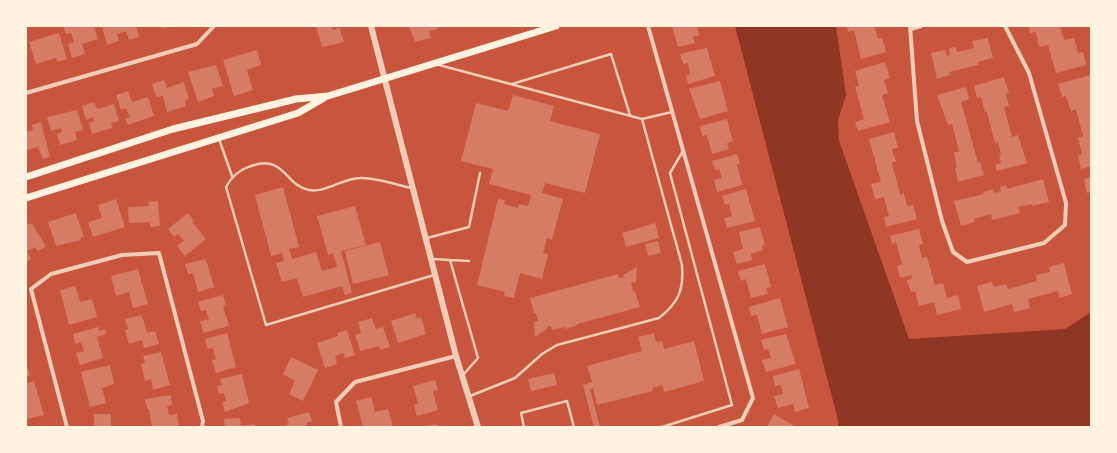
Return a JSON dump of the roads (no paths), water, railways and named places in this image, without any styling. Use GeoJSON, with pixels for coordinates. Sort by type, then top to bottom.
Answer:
{"type":"FeatureCollection","features":[{"type":"Feature","properties":{"kind":"main road"},"geometry":{"type":"LineString","coordinates":[[26,177],[173,129],[296,99],[328,96],[556,26]]}},
{"type":"Feature","properties":{"kind":"main road"},"geometry":{"type":"LineString","coordinates":[[26,198],[298,113],[328,96]]}},
{"type":"Feature","properties":{"kind":"street"},"geometry":{"type":"LineString","coordinates":[[26,93],[197,44],[214,26]]}},
{"type":"Feature","properties":{"kind":"street"},"geometry":{"type":"LineString","coordinates":[[371,26],[386,78],[456,356],[478,427]]}},
{"type":"Feature","properties":{"kind":"street"},"geometry":{"type":"LineString","coordinates":[[648,26],[753,398],[742,420],[718,427]]}},
{"type":"Feature","properties":{"kind":"street"},"geometry":{"type":"LineString","coordinates":[[921,26],[910,27],[919,128],[942,221],[953,252],[966,262],[1044,243],[1065,225],[1066,203],[1029,73],[1005,26]]}},
{"type":"Feature","properties":{"kind":"street"},"geometry":{"type":"LineString","coordinates":[[67,427],[32,288],[51,274],[122,256],[159,252],[203,421],[202,427]]}},
{"type":"Feature","properties":{"kind":"street"},"geometry":{"type":"LineString","coordinates":[[341,427],[336,402],[355,382],[456,356]]}},
{"type":"Feature","properties":{"kind":"lane"},"geometry":{"type":"LineString","coordinates":[[512,84],[611,54],[630,115]]}},
{"type":"Feature","properties":{"kind":"lane"},"geometry":{"type":"LineString","coordinates":[[435,63],[642,119],[672,112]]}},
{"type":"Feature","properties":{"kind":"lane"},"geometry":{"type":"LineString","coordinates":[[468,396],[515,378],[542,354],[557,345],[659,318],[671,308],[680,295],[683,280],[682,265],[642,119]]}},
{"type":"Feature","properties":{"kind":"lane"},"geometry":{"type":"LineString","coordinates":[[219,137],[232,176]]}},
{"type":"Feature","properties":{"kind":"lane"},"geometry":{"type":"LineString","coordinates":[[662,427],[732,405],[670,173],[683,151]]}},
{"type":"Feature","properties":{"kind":"lane"},"geometry":{"type":"LineString","coordinates":[[414,188],[360,178],[317,190],[309,190],[301,186],[276,165],[266,163],[244,169],[232,176],[226,187],[266,325],[436,275]]}},
{"type":"Feature","properties":{"kind":"lane"},"geometry":{"type":"LineString","coordinates":[[426,239],[468,227],[480,173]]}},
{"type":"Feature","properties":{"kind":"lane"},"geometry":{"type":"LineString","coordinates":[[431,259],[469,261]]}},
{"type":"Feature","properties":{"kind":"lane"},"geometry":{"type":"LineString","coordinates":[[450,260],[478,358],[462,376]]}},
{"type":"Feature","properties":{"kind":"lane"},"geometry":{"type":"LineString","coordinates":[[524,427],[520,413],[567,401],[574,427]]}}]}
